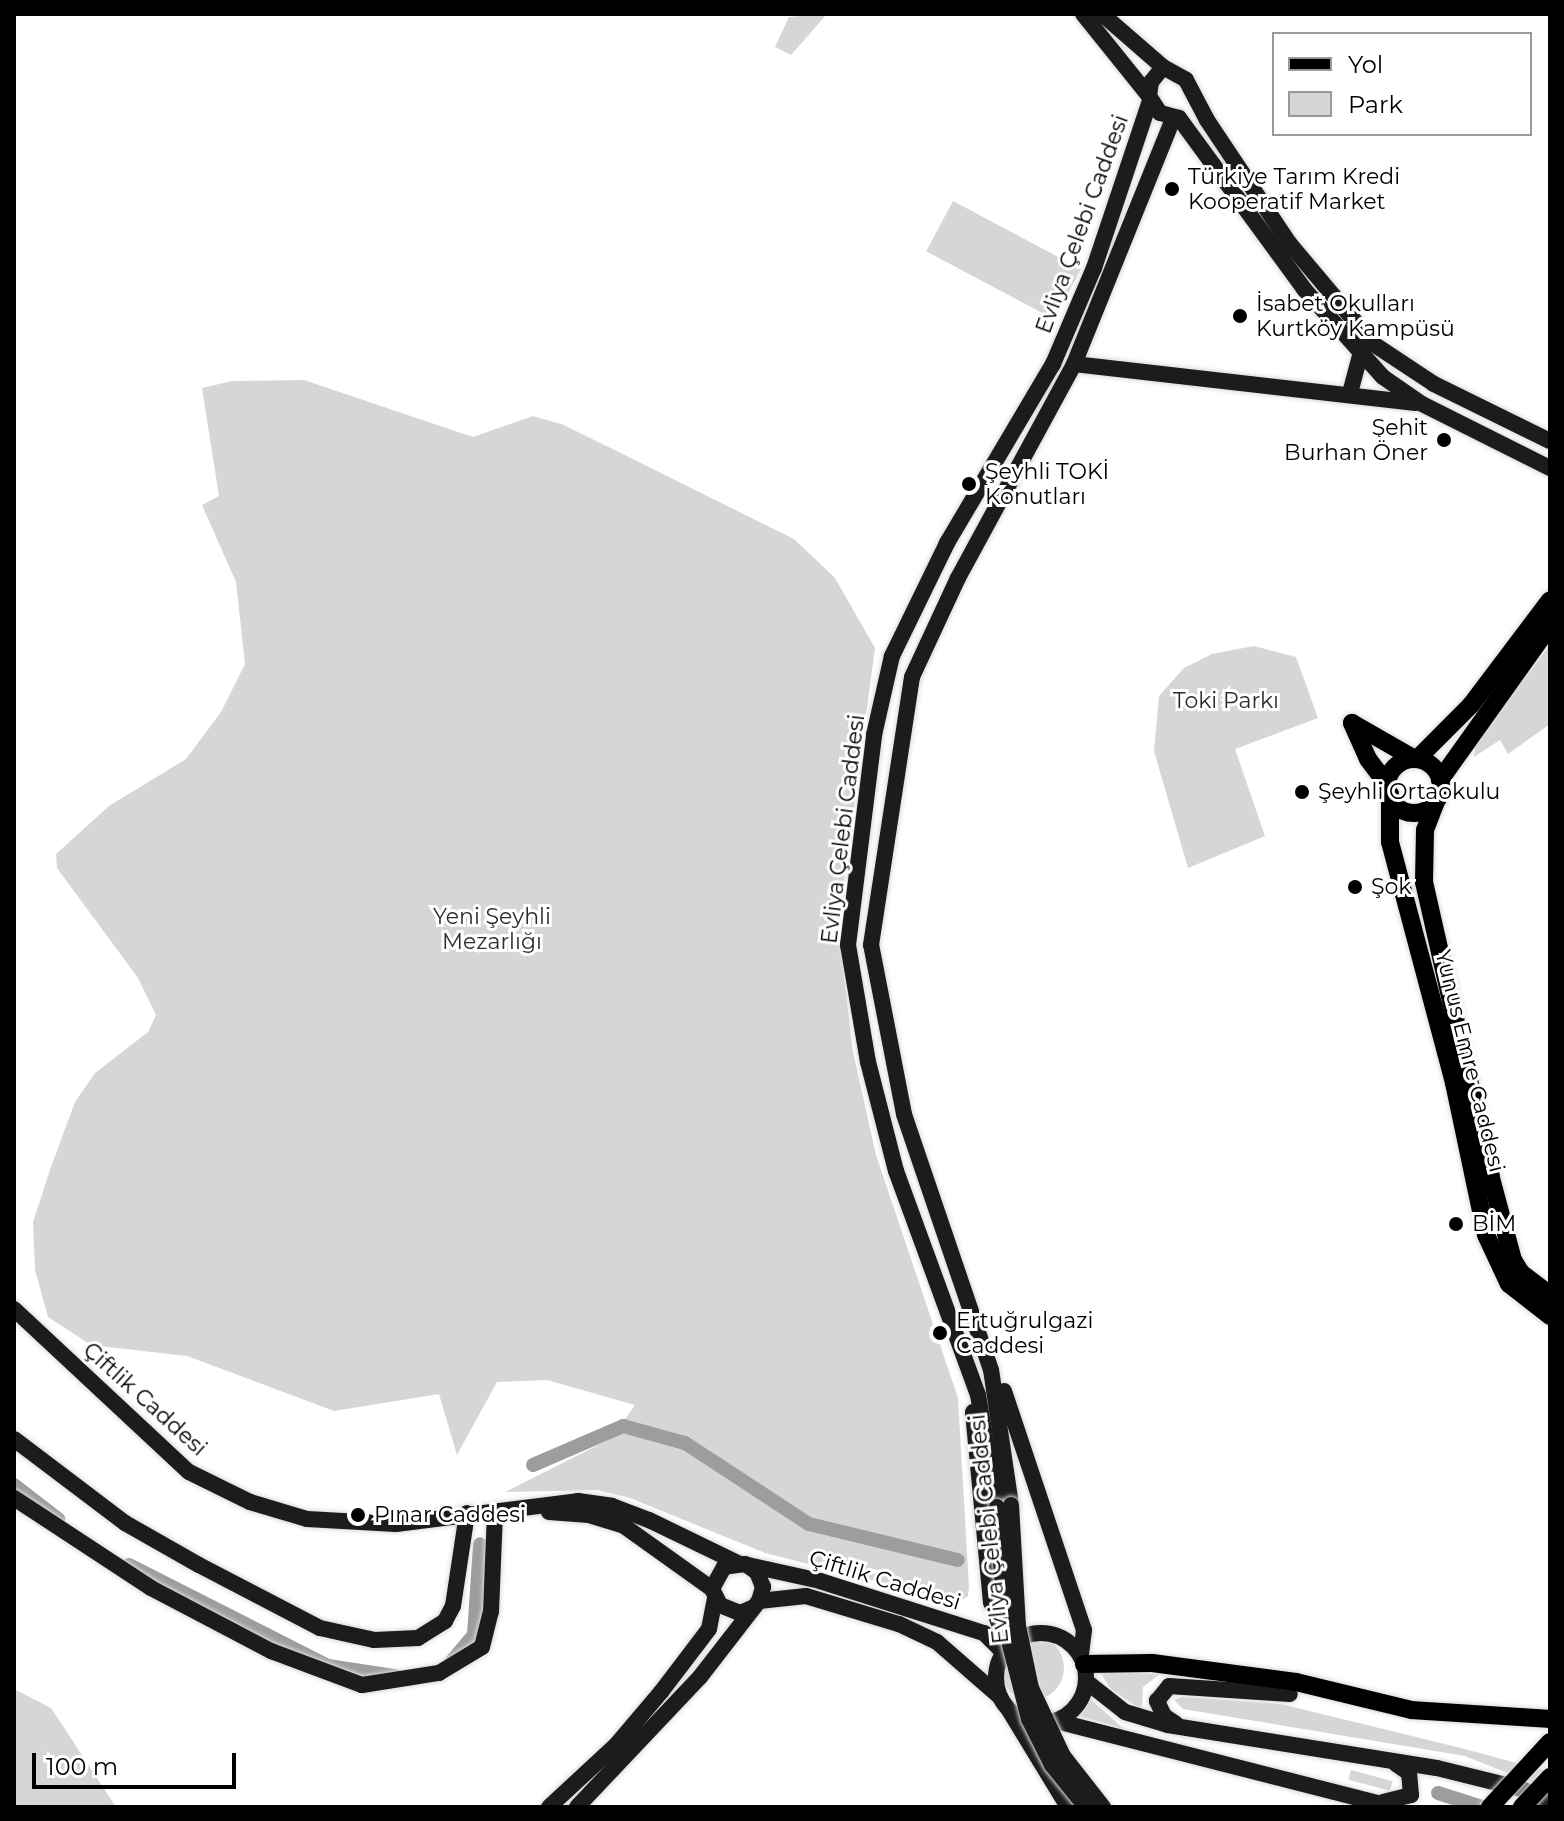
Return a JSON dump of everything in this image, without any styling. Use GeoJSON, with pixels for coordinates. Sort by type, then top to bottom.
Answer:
{"type":"FeatureCollection","features":[{"type":"Feature","properties":{"kind":"main road"},"geometry":{"type":"LineString","coordinates":[[1389,789],[1395,767],[1416,758],[1471,705],[1550,600]]}},
{"type":"Feature","properties":{"kind":"main road"},"geometry":{"type":"LineString","coordinates":[[1440,780],[1430,765],[1352,723],[1368,759],[1405,811],[1421,812],[1435,804],[1440,780],[1550,626]]}},
{"type":"Feature","properties":{"kind":"main road","name":"Yunus Emre Caddesi"},"geometry":{"type":"LineString","coordinates":[[1389,789],[1390,842],[1454,1083],[1486,1235],[1509,1284],[1550,1316]]}},
{"type":"Feature","properties":{"kind":"main road","name":"Yunus Emre Caddesi"},"geometry":{"type":"LineString","coordinates":[[1435,804],[1425,830],[1424,882],[1504,1233],[1521,1273],[1550,1295]]}},
{"type":"Feature","properties":{"kind":"main road"},"geometry":{"type":"LineString","coordinates":[[1084,1667],[1152,1663],[1296,1682],[1412,1710],[1550,1719]]}},
{"type":"Feature","properties":{"kind":"main road"},"geometry":{"type":"LineString","coordinates":[[1490,1807],[1550,1742]]}},
{"type":"Feature","properties":{"kind":"main road"},"geometry":{"type":"LineString","coordinates":[[1522,1807],[1550,1777]]}},
{"type":"Feature","properties":{"kind":"street"},"geometry":{"type":"LineString","coordinates":[[1083,14],[1150,99],[1176,118],[1304,289],[1360,355],[1422,404],[1550,468]]}},
{"type":"Feature","properties":{"kind":"street"},"geometry":{"type":"LineString","coordinates":[[1102,14],[1163,67],[1184,77],[1193,98],[1289,243],[1375,345],[1434,384],[1550,441]]}},
{"type":"Feature","properties":{"kind":"street"},"geometry":{"type":"LineString","coordinates":[[1150,99],[1151,82],[1163,67]]}},
{"type":"Feature","properties":{"kind":"street"},"geometry":{"type":"LineString","coordinates":[[1176,118],[1193,98]]}},
{"type":"Feature","properties":{"kind":"street","name":"Evliya Çelebi Caddesi"},"geometry":{"type":"LineString","coordinates":[[1086,1807],[1052,1765],[1029,1719],[1006,1629],[1004,1506],[983,1412],[896,1171],[868,1062],[848,945],[874,735],[892,656],[934,570],[1053,364],[1094,268],[1150,99]]}},
{"type":"Feature","properties":{"kind":"street","name":"Evliya Çelebi Caddesi"},"geometry":{"type":"LineString","coordinates":[[1084,1667],[1084,1630],[1004,1392],[991,1370],[904,1114],[871,945],[912,677],[958,578],[1074,364],[1176,118]]}},
{"type":"Feature","properties":{"kind":"street"},"geometry":{"type":"LineString","coordinates":[[1350,393],[1360,355]]}},
{"type":"Feature","properties":{"kind":"street"},"geometry":{"type":"LineString","coordinates":[[1074,364],[1350,393],[1422,404]]}},
{"type":"Feature","properties":{"kind":"street"},"geometry":{"type":"LineString","coordinates":[[934,570],[958,578]]}},
{"type":"Feature","properties":{"kind":"street","name":"Çiftlik Caddesi"},"geometry":{"type":"LineString","coordinates":[[14,1309],[189,1472],[250,1502],[307,1519],[396,1524],[578,1501],[612,1506],[741,1564],[820,1581],[984,1633],[1006,1650]]}},
{"type":"Feature","properties":{"kind":"street","name":"Evliya Çelebi Caddesi"},"geometry":{"type":"LineString","coordinates":[[991,1370],[1018,1626],[1031,1688],[1063,1756],[1103,1807]]}},
{"type":"Feature","properties":{"kind":"street","name":"Evliya Çelebi Caddesi"},"geometry":{"type":"LineString","coordinates":[[970,1375],[991,1602],[1006,1650]]}},
{"type":"Feature","properties":{"kind":"street"},"geometry":{"type":"LineString","coordinates":[[14,1439],[125,1523],[199,1565],[320,1628],[374,1640],[418,1638],[445,1621],[453,1606],[467,1513]]}},
{"type":"Feature","properties":{"kind":"street"},"geometry":{"type":"LineString","coordinates":[[14,1498],[151,1588],[271,1651],[362,1685],[439,1673],[482,1647],[491,1612],[495,1511]]}},
{"type":"Feature","properties":{"kind":"street","name":"Çiftlik Caddesi"},"geometry":{"type":"LineString","coordinates":[[495,1511],[606,1519],[672,1557],[714,1594]]}},
{"type":"Feature","properties":{"kind":"street"},"geometry":{"type":"LineString","coordinates":[[549,1807],[617,1744],[661,1692],[709,1629],[719,1572],[741,1564],[761,1579],[756,1604],[700,1677],[577,1807]]}},
{"type":"Feature","properties":{"kind":"street"},"geometry":{"type":"LineString","coordinates":[[714,1594],[733,1612],[756,1604]]}},
{"type":"Feature","properties":{"kind":"street","name":"Çiftlik Caddesi"},"geometry":{"type":"LineString","coordinates":[[756,1604],[806,1596],[899,1624],[937,1642],[1004,1703]]}},
{"type":"Feature","properties":{"kind":"street"},"geometry":{"type":"LineString","coordinates":[[1068,1807],[1004,1703],[997,1671],[1006,1650],[1033,1633],[1062,1637],[1084,1667],[1125,1712],[1181,1728],[1437,1768],[1522,1789],[1550,1803]]}},
{"type":"Feature","properties":{"kind":"street"},"geometry":{"type":"LineString","coordinates":[[1056,1721],[1077,1706],[1084,1667]]}},
{"type":"Feature","properties":{"kind":"street"},"geometry":{"type":"LineString","coordinates":[[1181,1728],[1159,1709],[1160,1693],[1169,1686],[1290,1694]]}},
{"type":"Feature","properties":{"kind":"street"},"geometry":{"type":"LineString","coordinates":[[1004,1703],[1030,1721],[1056,1721],[1385,1805],[1411,1795],[1409,1773],[1396,1764]]}},
{"type":"Feature","properties":{"kind":"green space"},"geometry":{"type":"Polygon","coordinates":[[[827,14],[791,55],[775,47],[789,17],[827,14]]]}},
{"type":"Feature","properties":{"kind":"green space"},"geometry":{"type":"Polygon","coordinates":[[[953,201],[1081,269],[1054,319],[926,251],[953,201]]]}},
{"type":"Feature","properties":{"kind":"green space","name":"Yeni Şeyhli Mezarlığı"},"geometry":{"type":"Polygon","coordinates":[[[304,380],[473,437],[533,416],[564,425],[794,539],[835,578],[875,648],[838,925],[853,1052],[876,1155],[958,1398],[969,1587],[968,1596],[958,1602],[765,1553],[630,1498],[597,1490],[505,1492],[612,1438],[635,1405],[547,1380],[497,1382],[457,1455],[439,1394],[334,1411],[187,1356],[91,1345],[48,1317],[35,1270],[33,1222],[51,1167],[75,1102],[95,1073],[148,1032],[156,1015],[138,978],[57,868],[56,854],[109,806],[186,759],[221,712],[245,664],[236,582],[202,505],[219,496],[202,388],[232,381],[304,380]]]}},
{"type":"Feature","properties":{"kind":"green space"},"geometry":{"type":"Polygon","coordinates":[[[1550,645],[1550,724],[1508,754],[1500,740],[1474,757],[1476,741],[1550,645]]]}},
{"type":"Feature","properties":{"kind":"green space","name":"Toki Parkı"},"geometry":{"type":"Polygon","coordinates":[[[1254,646],[1296,657],[1318,718],[1235,749],[1265,836],[1188,868],[1154,751],[1159,696],[1184,668],[1212,654],[1254,646]]]}},
{"type":"Feature","properties":{"kind":"green space"},"geometry":{"type":"Polygon","coordinates":[[[1032,1636],[1044,1638],[1055,1645],[1062,1656],[1062,1680],[1055,1691],[1044,1698],[1032,1700],[1020,1698],[1009,1691],[1002,1680],[1000,1668],[1002,1656],[1009,1645],[1020,1638],[1032,1636]]]}},
{"type":"Feature","properties":{"kind":"green space"},"geometry":{"type":"Polygon","coordinates":[[[1100,1672],[1160,1674],[1143,1687],[1142,1710],[1111,1689],[1100,1672]]]}},
{"type":"Feature","properties":{"kind":"green space"},"geometry":{"type":"Polygon","coordinates":[[[14,1689],[51,1708],[116,1807],[14,1807],[14,1689]]]}},
{"type":"Feature","properties":{"kind":"green space"},"geometry":{"type":"Polygon","coordinates":[[[1088,1697],[1124,1729],[1076,1715],[1088,1697]]]}},
{"type":"Feature","properties":{"kind":"green space"},"geometry":{"type":"Polygon","coordinates":[[[1182,1697],[1281,1704],[1461,1748],[1550,1772],[1550,1790],[1465,1756],[1183,1709],[1174,1700],[1182,1697]]]}},
{"type":"Feature","properties":{"kind":"green space"},"geometry":{"type":"Polygon","coordinates":[[[1351,1770],[1393,1781],[1390,1791],[1348,1780],[1351,1770]]]}},
{"type":"Feature","properties":{"kind":"waterway"},"geometry":{"type":"LineString","coordinates":[[533,1465],[623,1426],[685,1443],[809,1524],[958,1560]]}},
{"type":"Feature","properties":{"kind":"waterway"},"geometry":{"type":"LineString","coordinates":[[14,1485],[58,1519]]}},
{"type":"Feature","properties":{"kind":"waterway"},"geometry":{"type":"LineString","coordinates":[[452,1661],[474,1635],[480,1544]]}},
{"type":"Feature","properties":{"kind":"waterway"},"geometry":{"type":"LineString","coordinates":[[129,1565],[328,1666],[395,1676]]}},
{"type":"Feature","properties":{"kind":"waterway"},"geometry":{"type":"LineString","coordinates":[[1438,1793],[1482,1807]]}},
{"type":"Feature","properties":{"kind":"place","name":"Türkiye Tarım Kredi Kooperatif Market"},"geometry":{"type":"Point","coordinates":[1172,189]}},
{"type":"Feature","properties":{"kind":"place","name":"İsabet Okulları Kurtköy Kampüsü"},"geometry":{"type":"Point","coordinates":[1240,316]}},
{"type":"Feature","properties":{"kind":"place","name":"Şehit Burhan Öner"},"geometry":{"type":"Point","coordinates":[1444,440]}},
{"type":"Feature","properties":{"kind":"place","name":"Şeyhli TOKİ Konutları"},"geometry":{"type":"Point","coordinates":[969,484]}},
{"type":"Feature","properties":{"kind":"place","name":"Şeyhli Ortaokulu"},"geometry":{"type":"Point","coordinates":[1302,792]}},
{"type":"Feature","properties":{"kind":"place","name":"Şok"},"geometry":{"type":"Point","coordinates":[1355,887]}},
{"type":"Feature","properties":{"kind":"place","name":"BİM"},"geometry":{"type":"Point","coordinates":[1456,1224]}},
{"type":"Feature","properties":{"kind":"place","name":"Ertuğrulgazi Caddesi"},"geometry":{"type":"Point","coordinates":[940,1333]}},
{"type":"Feature","properties":{"kind":"place","name":"Pınar Caddesi"},"geometry":{"type":"Point","coordinates":[358,1515]}}]}
